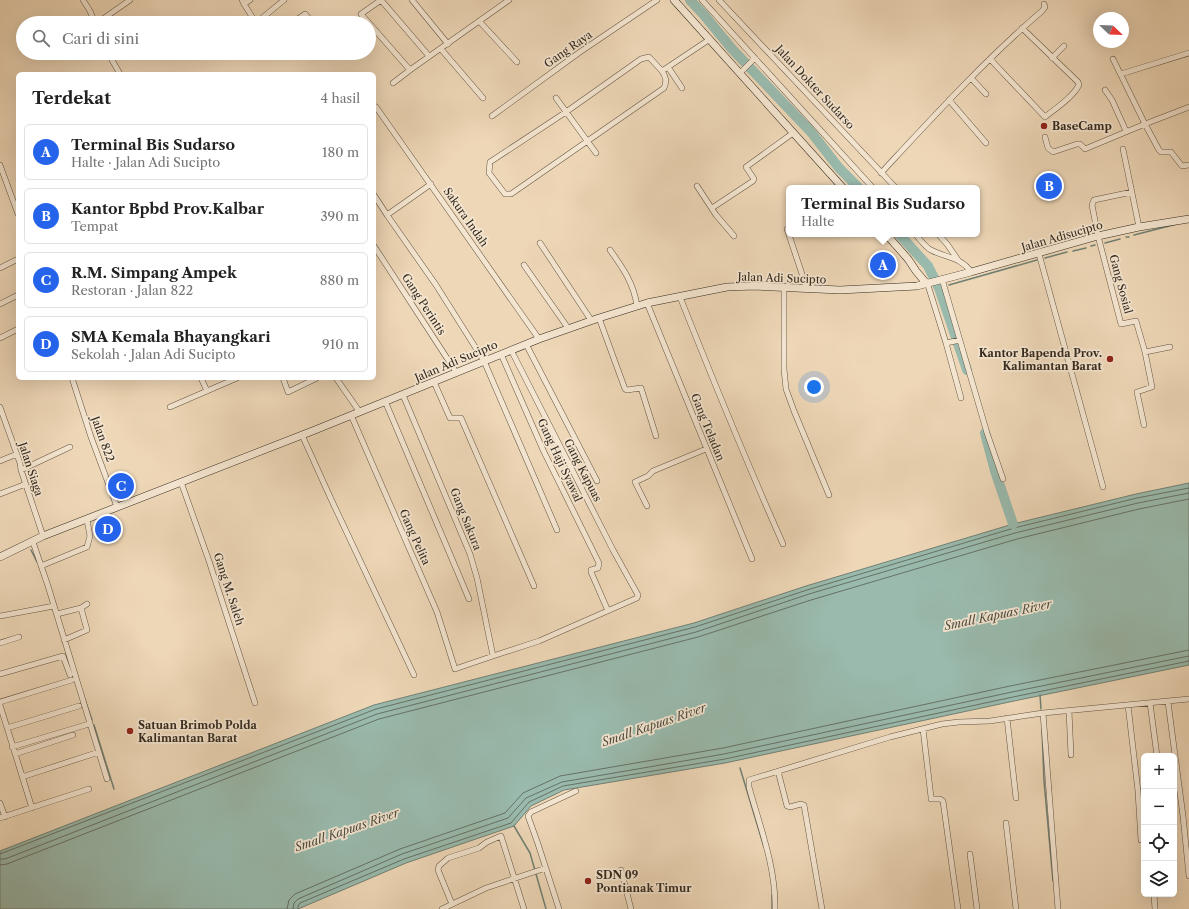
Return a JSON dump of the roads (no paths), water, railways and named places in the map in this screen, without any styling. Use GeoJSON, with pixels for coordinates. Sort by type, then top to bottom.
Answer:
{"type":"FeatureCollection","features":[{"type":"Feature","properties":{"kind":"main road"},"geometry":{"type":"LineString","coordinates":[[674,0],[840,185]]}},
{"type":"Feature","properties":{"kind":"main road","name":"Jalan Adisucipto"},"geometry":{"type":"LineString","coordinates":[[934,281],[1039,254],[1098,236],[1139,227],[1189,219]]}},
{"type":"Feature","properties":{"kind":"main road"},"geometry":{"type":"LineString","coordinates":[[889,237],[908,259],[916,271],[934,281]]}},
{"type":"Feature","properties":{"kind":"main road"},"geometry":{"type":"LineString","coordinates":[[916,271],[916,286]]}},
{"type":"Feature","properties":{"kind":"main road","name":"Jalan Adi Sucipto"},"geometry":{"type":"LineString","coordinates":[[0,557],[43,536],[302,436],[526,344],[591,320],[647,303],[727,287],[754,286],[840,290],[916,286],[934,281]]}},
{"type":"Feature","properties":{"kind":"street"},"geometry":{"type":"LineString","coordinates":[[83,0],[92,16]]}},
{"type":"Feature","properties":{"kind":"street"},"geometry":{"type":"LineString","coordinates":[[106,16],[130,0]]}},
{"type":"Feature","properties":{"kind":"street"},"geometry":{"type":"LineString","coordinates":[[250,0],[243,2],[253,16]]}},
{"type":"Feature","properties":{"kind":"street"},"geometry":{"type":"LineString","coordinates":[[264,16],[284,0]]}},
{"type":"Feature","properties":{"kind":"street"},"geometry":{"type":"LineString","coordinates":[[363,16],[361,14],[381,0],[429,56]]}},
{"type":"Feature","properties":{"kind":"street"},"geometry":{"type":"LineString","coordinates":[[412,0],[448,44]]}},
{"type":"Feature","properties":{"kind":"street"},"geometry":{"type":"LineString","coordinates":[[393,83],[509,0]]}},
{"type":"Feature","properties":{"kind":"street","name":"Gang Raya"},"geometry":{"type":"LineString","coordinates":[[492,116],[580,52],[657,0]]}},
{"type":"Feature","properties":{"kind":"street"},"geometry":{"type":"LineString","coordinates":[[702,0],[870,185]]}},
{"type":"Feature","properties":{"kind":"street","name":"Jalan Dokter Sudarso"},"geometry":{"type":"LineString","coordinates":[[719,0],[893,185]]}},
{"type":"Feature","properties":{"kind":"street"},"geometry":{"type":"LineString","coordinates":[[881,172],[948,100],[1045,7],[1044,4]]}},
{"type":"Feature","properties":{"kind":"street"},"geometry":{"type":"LineString","coordinates":[[479,21],[517,62]]}},
{"type":"Feature","properties":{"kind":"street"},"geometry":{"type":"LineString","coordinates":[[990,59],[1045,117],[1070,96],[1079,85],[1078,82],[1022,28]]}},
{"type":"Feature","properties":{"kind":"street"},"geometry":{"type":"LineString","coordinates":[[376,31],[410,70]]}},
{"type":"Feature","properties":{"kind":"street"},"geometry":{"type":"LineString","coordinates":[[662,71],[710,39]]}},
{"type":"Feature","properties":{"kind":"street"},"geometry":{"type":"LineString","coordinates":[[1052,58],[1064,46]]}},
{"type":"Feature","properties":{"kind":"street"},"geometry":{"type":"LineString","coordinates":[[441,49],[484,98]]}},
{"type":"Feature","properties":{"kind":"street"},"geometry":{"type":"LineString","coordinates":[[1121,74],[1189,53]]}},
{"type":"Feature","properties":{"kind":"street"},"geometry":{"type":"LineString","coordinates":[[649,57],[662,71],[667,82],[664,88],[511,194],[505,194],[489,173],[490,162],[566,112],[641,59],[649,57]]}},
{"type":"Feature","properties":{"kind":"street"},"geometry":{"type":"LineString","coordinates":[[740,73],[755,58]]}},
{"type":"Feature","properties":{"kind":"street"},"geometry":{"type":"LineString","coordinates":[[1113,59],[1159,150],[1161,152],[1171,152],[1182,166],[1189,165]]}},
{"type":"Feature","properties":{"kind":"street"},"geometry":{"type":"LineString","coordinates":[[112,60],[119,72]]}},
{"type":"Feature","properties":{"kind":"street"},"geometry":{"type":"LineString","coordinates":[[668,67],[682,88]]}},
{"type":"Feature","properties":{"kind":"street"},"geometry":{"type":"LineString","coordinates":[[971,78],[986,94]]}},
{"type":"Feature","properties":{"kind":"street"},"geometry":{"type":"LineString","coordinates":[[1105,90],[1112,100],[1126,131]]}},
{"type":"Feature","properties":{"kind":"street"},"geometry":{"type":"LineString","coordinates":[[556,98],[596,153]]}},
{"type":"Feature","properties":{"kind":"street"},"geometry":{"type":"LineString","coordinates":[[948,100],[986,143]]}},
{"type":"Feature","properties":{"kind":"street","name":"Sakura Indah"},"geometry":{"type":"LineString","coordinates":[[376,107],[539,339]]}},
{"type":"Feature","properties":{"kind":"street"},"geometry":{"type":"LineString","coordinates":[[1045,137],[1048,148],[1053,152],[1077,144],[1080,144],[1085,149],[1126,131],[1189,108]]}},
{"type":"Feature","properties":{"kind":"street"},"geometry":{"type":"LineString","coordinates":[[712,208],[753,181],[754,179],[746,167],[793,134]]}},
{"type":"Feature","properties":{"kind":"street"},"geometry":{"type":"LineString","coordinates":[[1123,149],[1139,227]]}},
{"type":"Feature","properties":{"kind":"street"},"geometry":{"type":"LineString","coordinates":[[0,165],[16,209]]}},
{"type":"Feature","properties":{"kind":"street"},"geometry":{"type":"LineString","coordinates":[[387,215],[431,184]]}},
{"type":"Feature","properties":{"kind":"street"},"geometry":{"type":"LineString","coordinates":[[697,186],[734,236]]}},
{"type":"Feature","properties":{"kind":"street"},"geometry":{"type":"LineString","coordinates":[[1098,236],[1093,201],[1132,192]]}},
{"type":"Feature","properties":{"kind":"street"},"geometry":{"type":"LineString","coordinates":[[376,198],[436,285],[484,361],[557,530]]}},
{"type":"Feature","properties":{"kind":"street","name":"Gang Sosial"},"geometry":{"type":"LineString","coordinates":[[1098,236],[1121,324],[1136,321],[1145,352],[1152,387],[1137,392],[1144,425]]}},
{"type":"Feature","properties":{"kind":"street"},"geometry":{"type":"LineString","coordinates":[[790,237],[807,289]]}},
{"type":"Feature","properties":{"kind":"street"},"geometry":{"type":"LineString","coordinates":[[918,237],[931,250],[958,260],[965,264],[971,272]]}},
{"type":"Feature","properties":{"kind":"street"},"geometry":{"type":"LineString","coordinates":[[940,237],[958,260]]}},
{"type":"Feature","properties":{"kind":"street"},"geometry":{"type":"LineString","coordinates":[[540,244],[591,320]]}},
{"type":"Feature","properties":{"kind":"street","name":"Gang Perintis"},"geometry":{"type":"LineString","coordinates":[[376,249],[456,372]]}},
{"type":"Feature","properties":{"kind":"street"},"geometry":{"type":"LineString","coordinates":[[610,250],[631,282],[636,296],[637,306]]}},
{"type":"Feature","properties":{"kind":"street"},"geometry":{"type":"LineString","coordinates":[[1039,254],[1103,487]]}},
{"type":"Feature","properties":{"kind":"street"},"geometry":{"type":"LineString","coordinates":[[0,268],[16,260]]}},
{"type":"Feature","properties":{"kind":"street"},"geometry":{"type":"LineString","coordinates":[[524,265],[568,328]]}},
{"type":"Feature","properties":{"kind":"street"},"geometry":{"type":"LineString","coordinates":[[934,281],[960,340],[987,433],[1003,479]]}},
{"type":"Feature","properties":{"kind":"street"},"geometry":{"type":"LineString","coordinates":[[934,281],[961,398]]}},
{"type":"Feature","properties":{"kind":"street"},"geometry":{"type":"LineString","coordinates":[[784,288],[784,368],[786,389],[829,495]]}},
{"type":"Feature","properties":{"kind":"street"},"geometry":{"type":"LineString","coordinates":[[0,304],[16,296]]}},
{"type":"Feature","properties":{"kind":"street"},"geometry":{"type":"LineString","coordinates":[[680,297],[712,380],[783,544]]}},
{"type":"Feature","properties":{"kind":"street","name":"Gang Teladan"},"geometry":{"type":"LineString","coordinates":[[647,303],[752,559]]}},
{"type":"Feature","properties":{"kind":"street"},"geometry":{"type":"LineString","coordinates":[[599,318],[625,389],[641,388],[656,436]]}},
{"type":"Feature","properties":{"kind":"street"},"geometry":{"type":"LineString","coordinates":[[0,338],[16,330]]}},
{"type":"Feature","properties":{"kind":"street"},"geometry":{"type":"LineString","coordinates":[[948,343],[960,340]]}},
{"type":"Feature","properties":{"kind":"street"},"geometry":{"type":"LineString","coordinates":[[526,344],[597,481]]}},
{"type":"Feature","properties":{"kind":"street"},"geometry":{"type":"LineString","coordinates":[[1145,352],[1170,348]]}},
{"type":"Feature","properties":{"kind":"street","name":"Gang Kapuas"},"geometry":{"type":"LineString","coordinates":[[511,350],[613,550],[638,595],[637,598],[608,612]]}},
{"type":"Feature","properties":{"kind":"street","name":"Gang Haji Syawal"},"geometry":{"type":"LineString","coordinates":[[501,354],[544,452],[599,563],[598,568],[592,570],[591,572],[608,612]]}},
{"type":"Feature","properties":{"kind":"street","name":"Jalan 822"},"geometry":{"type":"LineString","coordinates":[[73,380],[91,437],[117,507]]}},
{"type":"Feature","properties":{"kind":"street"},"geometry":{"type":"LineString","coordinates":[[202,380],[207,391]]}},
{"type":"Feature","properties":{"kind":"street"},"geometry":{"type":"LineString","coordinates":[[170,407],[232,380]]}},
{"type":"Feature","properties":{"kind":"street"},"geometry":{"type":"LineString","coordinates":[[284,380],[288,392],[313,380]]}},
{"type":"Feature","properties":{"kind":"street"},"geometry":{"type":"LineString","coordinates":[[337,380],[360,412]]}},
{"type":"Feature","properties":{"kind":"street"},"geometry":{"type":"LineString","coordinates":[[434,382],[450,418],[461,418],[534,586]]}},
{"type":"Feature","properties":{"kind":"street","name":"Gang Sakura"},"geometry":{"type":"LineString","coordinates":[[403,395],[470,554],[493,656]]}},
{"type":"Feature","properties":{"kind":"street"},"geometry":{"type":"LineString","coordinates":[[385,401],[469,599]]}},
{"type":"Feature","properties":{"kind":"street","name":"Jalan Siaga"},"geometry":{"type":"LineString","coordinates":[[0,407],[3,424],[17,454],[43,536]]}},
{"type":"Feature","properties":{"kind":"street","name":"Gang Pelita"},"geometry":{"type":"LineString","coordinates":[[350,416],[437,612],[455,670],[493,656]]}},
{"type":"Feature","properties":{"kind":"street"},"geometry":{"type":"LineString","coordinates":[[302,436],[330,499],[414,675]]}},
{"type":"Feature","properties":{"kind":"street"},"geometry":{"type":"LineString","coordinates":[[21,470],[70,447]]}},
{"type":"Feature","properties":{"kind":"street"},"geometry":{"type":"LineString","coordinates":[[647,506],[635,482],[648,476],[653,471],[706,449]]}},
{"type":"Feature","properties":{"kind":"street"},"geometry":{"type":"LineString","coordinates":[[0,461],[17,454]]}},
{"type":"Feature","properties":{"kind":"street","name":"Gang M. Saleh"},"geometry":{"type":"LineString","coordinates":[[181,482],[209,561],[255,703]]}},
{"type":"Feature","properties":{"kind":"street"},"geometry":{"type":"LineString","coordinates":[[0,494],[26,484]]}},
{"type":"Feature","properties":{"kind":"street"},"geometry":{"type":"LineString","coordinates":[[41,566],[87,547],[90,536],[87,520]]}},
{"type":"Feature","properties":{"kind":"street"},"geometry":{"type":"LineString","coordinates":[[33,542],[57,614],[89,724],[107,779]]}},
{"type":"Feature","properties":{"kind":"street"},"geometry":{"type":"LineString","coordinates":[[57,614],[81,608],[87,604]]}},
{"type":"Feature","properties":{"kind":"street"},"geometry":{"type":"LineString","coordinates":[[0,616],[54,606]]}},
{"type":"Feature","properties":{"kind":"street"},"geometry":{"type":"LineString","coordinates":[[64,640],[87,630],[81,608]]}},
{"type":"Feature","properties":{"kind":"street"},"geometry":{"type":"LineString","coordinates":[[493,656],[539,641],[608,612]]}},
{"type":"Feature","properties":{"kind":"street"},"geometry":{"type":"LineString","coordinates":[[0,643],[19,638]]}},
{"type":"Feature","properties":{"kind":"street"},"geometry":{"type":"LineString","coordinates":[[0,674],[63,656],[71,678],[0,702]]}},
{"type":"Feature","properties":{"kind":"street"},"geometry":{"type":"LineString","coordinates":[[775,909],[774,878],[748,782],[751,780],[872,743],[952,722],[990,721],[1043,713],[1189,699]]}},
{"type":"Feature","properties":{"kind":"street"},"geometry":{"type":"LineString","coordinates":[[1168,702],[1183,816],[1189,876]]}},
{"type":"Feature","properties":{"kind":"street"},"geometry":{"type":"LineString","coordinates":[[1150,703],[1157,753]]}},
{"type":"Feature","properties":{"kind":"street"},"geometry":{"type":"LineString","coordinates":[[0,705],[32,808]]}},
{"type":"Feature","properties":{"kind":"street"},"geometry":{"type":"LineString","coordinates":[[1128,705],[1137,785],[1141,840]]}},
{"type":"Feature","properties":{"kind":"street"},"geometry":{"type":"LineString","coordinates":[[7,728],[79,706]]}},
{"type":"Feature","properties":{"kind":"street"},"geometry":{"type":"LineString","coordinates":[[1069,711],[1071,755]]}},
{"type":"Feature","properties":{"kind":"street"},"geometry":{"type":"LineString","coordinates":[[1043,713],[1058,909]]}},
{"type":"Feature","properties":{"kind":"street"},"geometry":{"type":"LineString","coordinates":[[1007,718],[1016,798]]}},
{"type":"Feature","properties":{"kind":"street"},"geometry":{"type":"LineString","coordinates":[[12,747],[89,724]]}},
{"type":"Feature","properties":{"kind":"street"},"geometry":{"type":"LineString","coordinates":[[923,729],[931,799],[940,799],[943,802],[958,909]]}},
{"type":"Feature","properties":{"kind":"street"},"geometry":{"type":"LineString","coordinates":[[15,754],[73,734]]}},
{"type":"Feature","properties":{"kind":"street"},"geometry":{"type":"LineString","coordinates":[[22,777],[99,752]]}},
{"type":"Feature","properties":{"kind":"street"},"geometry":{"type":"LineString","coordinates":[[778,771],[787,806],[804,805],[822,909]]}},
{"type":"Feature","properties":{"kind":"street"},"geometry":{"type":"LineString","coordinates":[[0,803],[2,818],[89,789]]}},
{"type":"Feature","properties":{"kind":"street"},"geometry":{"type":"LineString","coordinates":[[559,909],[546,868],[528,820],[528,814],[576,791]]}},
{"type":"Feature","properties":{"kind":"street"},"geometry":{"type":"LineString","coordinates":[[1006,823],[1016,909]]}},
{"type":"Feature","properties":{"kind":"street"},"geometry":{"type":"LineString","coordinates":[[452,904],[438,870],[439,866],[448,858],[479,848],[486,842],[501,836],[524,909]]}},
{"type":"Feature","properties":{"kind":"street"},"geometry":{"type":"LineString","coordinates":[[970,854],[977,909]]}},
{"type":"Feature","properties":{"kind":"street"},"geometry":{"type":"LineString","coordinates":[[442,909],[486,888],[546,868]]}},
{"type":"Feature","properties":{"kind":"street"},"geometry":{"type":"LineString","coordinates":[[621,870],[631,909]]}},
{"type":"Feature","properties":{"kind":"street"},"geometry":{"type":"LineString","coordinates":[[1154,897],[1156,909]]}},
{"type":"Feature","properties":{"kind":"water","name":"Small Kapuas River"},"geometry":{"type":"Polygon","coordinates":[[[1189,483],[1189,665],[725,763],[564,790],[531,806],[514,826],[406,863],[298,909],[0,909],[0,851],[374,705],[694,623],[806,586],[1013,524],[1136,494],[1189,483]]]}},
{"type":"Feature","properties":{"kind":"waterway"},"geometry":{"type":"LineString","coordinates":[[690,0],[732,49],[811,132],[839,168],[856,185]]}},
{"type":"Feature","properties":{"kind":"waterway"},"geometry":{"type":"LineString","coordinates":[[1134,235],[1177,224]]}},
{"type":"Feature","properties":{"kind":"waterway"},"geometry":{"type":"LineString","coordinates":[[902,237],[928,266],[939,288],[967,370]]}},
{"type":"Feature","properties":{"kind":"waterway"},"geometry":{"type":"LineString","coordinates":[[1105,243],[1120,239]]}},
{"type":"Feature","properties":{"kind":"waterway"},"geometry":{"type":"LineString","coordinates":[[1091,246],[1095,245]]}},
{"type":"Feature","properties":{"kind":"waterway"},"geometry":{"type":"LineString","coordinates":[[1073,251],[1086,248]]}},
{"type":"Feature","properties":{"kind":"waterway"},"geometry":{"type":"LineString","coordinates":[[1045,258],[1067,252]]}},
{"type":"Feature","properties":{"kind":"waterway"},"geometry":{"type":"LineString","coordinates":[[949,285],[1037,260]]}},
{"type":"Feature","properties":{"kind":"waterway"},"geometry":{"type":"LineString","coordinates":[[985,433],[995,471],[1013,524]]}},
{"type":"Feature","properties":{"kind":"waterway"},"geometry":{"type":"LineString","coordinates":[[31,550],[37,562]]}},
{"type":"Feature","properties":{"kind":"waterway"},"geometry":{"type":"LineString","coordinates":[[83,694],[92,720]]}},
{"type":"Feature","properties":{"kind":"waterway"},"geometry":{"type":"LineString","coordinates":[[1040,695],[1041,709]]}},
{"type":"Feature","properties":{"kind":"waterway"},"geometry":{"type":"LineString","coordinates":[[94,725],[114,789]]}},
{"type":"Feature","properties":{"kind":"waterway"},"geometry":{"type":"LineString","coordinates":[[1042,728],[1044,781],[1053,881]]}},
{"type":"Feature","properties":{"kind":"waterway"},"geometry":{"type":"LineString","coordinates":[[740,768],[764,847]]}},
{"type":"Feature","properties":{"kind":"waterway"},"geometry":{"type":"LineString","coordinates":[[514,826],[530,853],[546,909]]}},
{"type":"Feature","properties":{"kind":"waterway"},"geometry":{"type":"LineString","coordinates":[[772,895],[772,909]]}},
{"type":"Feature","properties":{"kind":"place","name":"BaseCamp"},"geometry":{"type":"Point","coordinates":[1044,126]}},
{"type":"Feature","properties":{"kind":"place","name":"Kantor Bpbd Prov.Kalbar"},"geometry":{"type":"Point","coordinates":[1049,186]}},
{"type":"Feature","properties":{"kind":"place","name":"Terminal Bis Sudarso"},"geometry":{"type":"Point","coordinates":[883,265]}},
{"type":"Feature","properties":{"kind":"place","name":"Kantor Bapenda Prov. Kalimantan Barat"},"geometry":{"type":"Point","coordinates":[1110,359]}},
{"type":"Feature","properties":{"kind":"place","name":"R.M. Simpang Ampek"},"geometry":{"type":"Point","coordinates":[121,486]}},
{"type":"Feature","properties":{"kind":"place","name":"SMA Kemala Bhayangkari"},"geometry":{"type":"Point","coordinates":[108,529]}},
{"type":"Feature","properties":{"kind":"place","name":"Satuan Brimob Polda Kalimantan Barat"},"geometry":{"type":"Point","coordinates":[130,731]}},
{"type":"Feature","properties":{"kind":"place","name":"SDN 09 Pontianak Timur"},"geometry":{"type":"Point","coordinates":[588,881]}}]}
